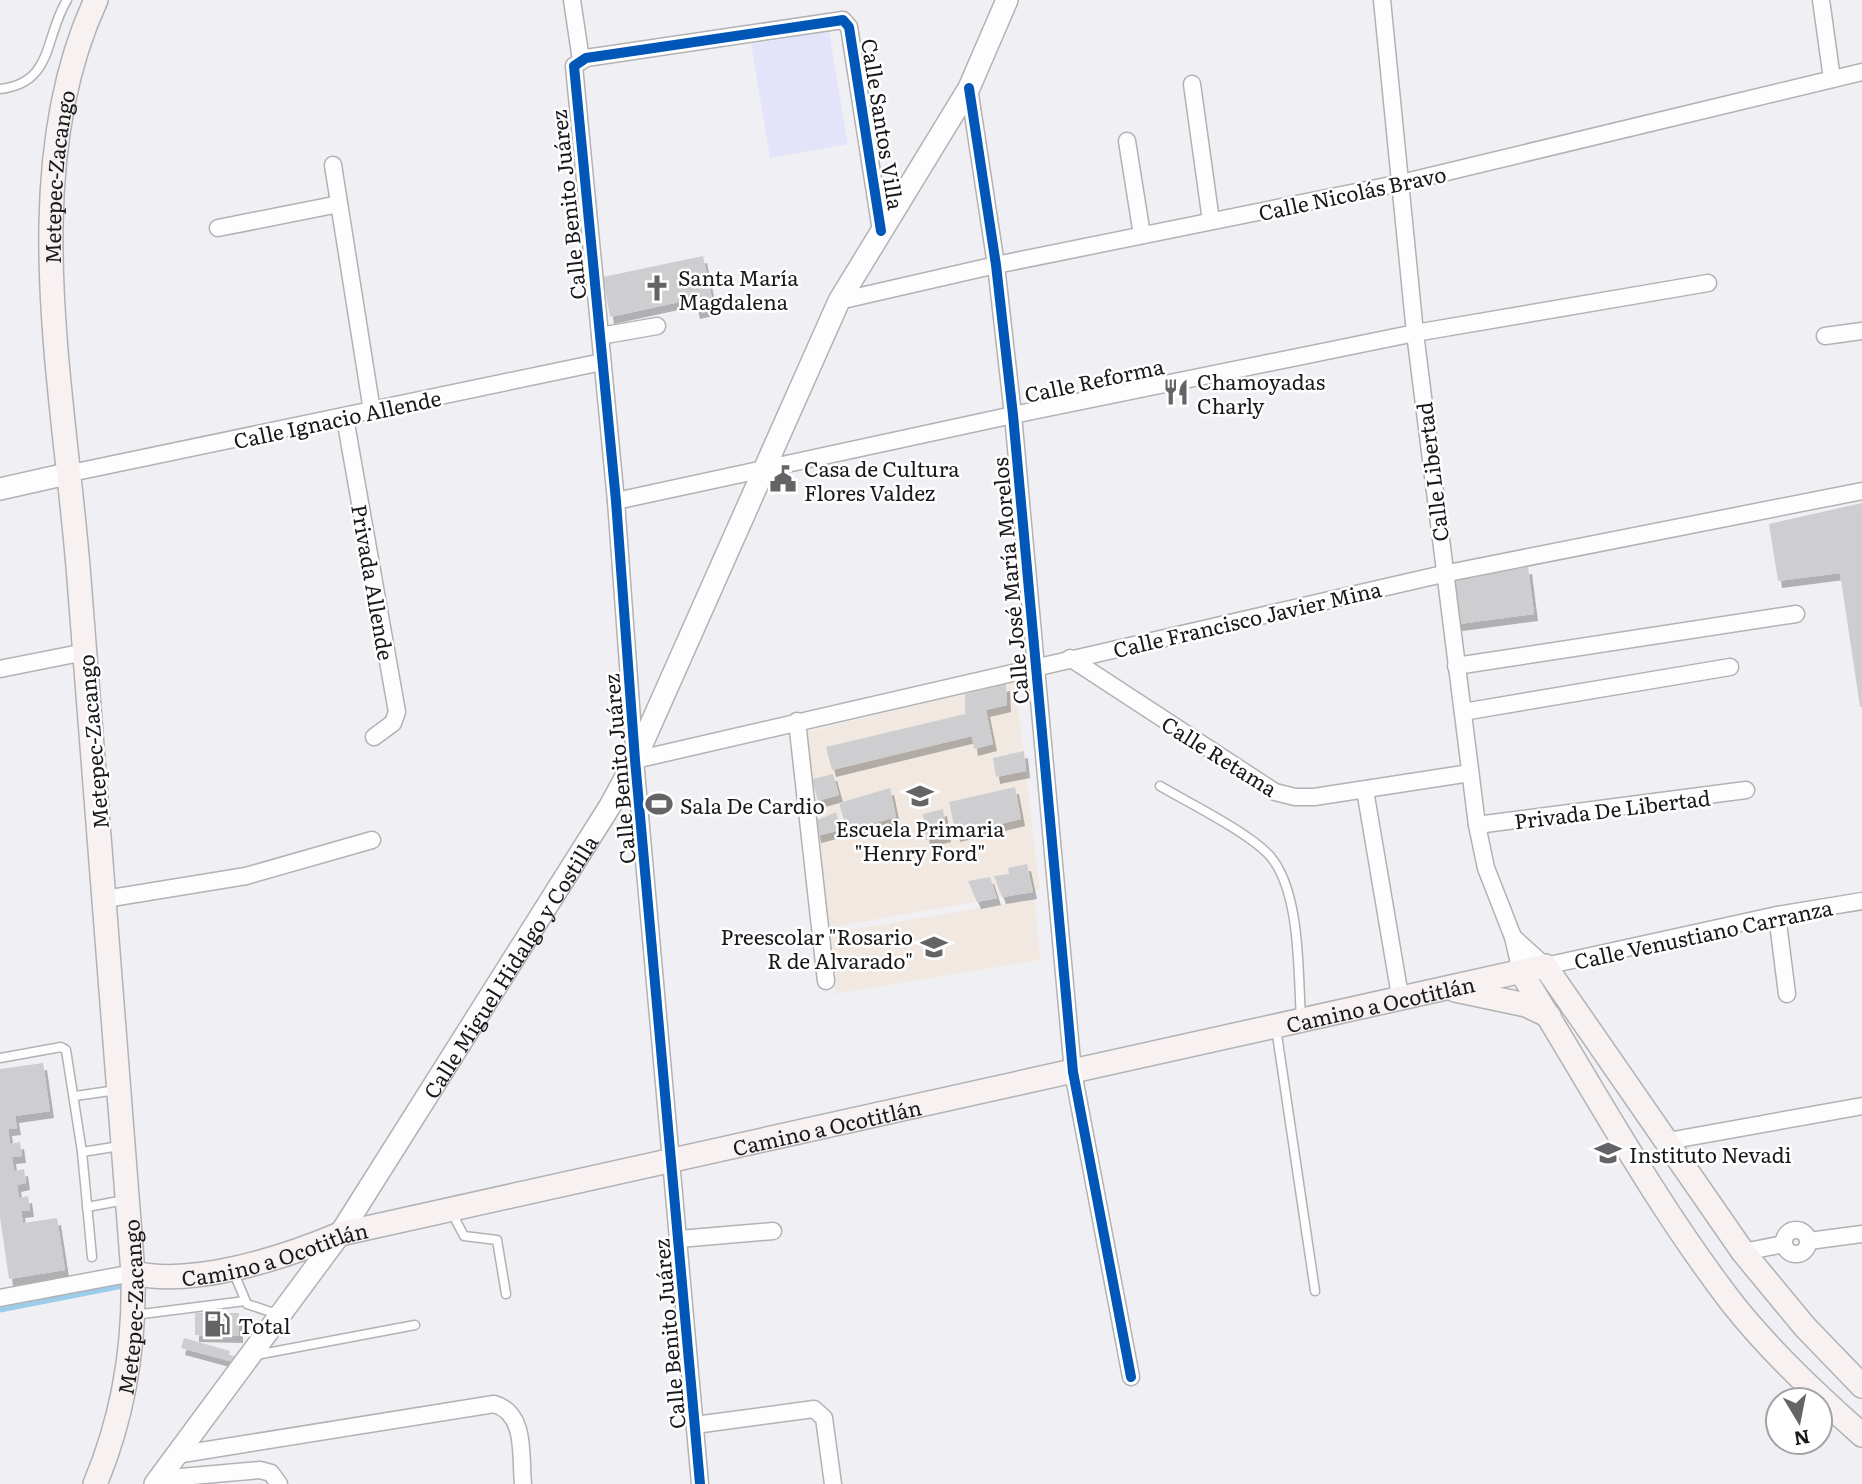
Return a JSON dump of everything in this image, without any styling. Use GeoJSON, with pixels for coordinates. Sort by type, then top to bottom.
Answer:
{"type":"FeatureCollection","features":[{"type":"Feature","properties":{"kind":"main road","name":"Metepec-Zacango"},"geometry":{"type":"LineString","coordinates":[[95,1484],[117,1424],[128,1378],[134,1315],[133,1273],[71,473],[51,284],[52,212],[65,89],[96,0]]}},
{"type":"Feature","properties":{"kind":"main road","name":"Camino a Ocotitlán"},"geometry":{"type":"LineString","coordinates":[[133,1273],[173,1278],[292,1255],[340,1234],[1073,1072],[1400,996],[1545,966]]}},
{"type":"Feature","properties":{"kind":"main road"},"geometry":{"type":"LineString","coordinates":[[1545,966],[1743,1252],[1805,1327],[1862,1386]]}},
{"type":"Feature","properties":{"kind":"main road"},"geometry":{"type":"LineString","coordinates":[[1521,972],[1628,1150],[1733,1303],[1809,1387],[1862,1435]]}},
{"type":"Feature","properties":{"kind":"main road"},"geometry":{"type":"LineString","coordinates":[[1442,987],[1526,1006],[1549,1016]]}},
{"type":"Feature","properties":{"kind":"street","name":"Calle Benito Juárez"},"geometry":{"type":"LineString","coordinates":[[572,0],[583,59],[574,66],[573,73],[616,501],[635,760],[700,1484]]}},
{"type":"Feature","properties":{"kind":"street","name":"Calle Miguel Hidalgo y Costilla"},"geometry":{"type":"LineString","coordinates":[[156,1482],[340,1234],[603,818],[635,760],[839,301],[970,88],[1007,0]]}},
{"type":"Feature","properties":{"kind":"street","name":"Calle Libertad"},"geometry":{"type":"LineString","coordinates":[[1381,0],[1415,333],[1443,573],[1477,825],[1494,893],[1513,937],[1521,972]]}},
{"type":"Feature","properties":{"kind":"street"},"geometry":{"type":"LineString","coordinates":[[1821,0],[1832,79]]}},
{"type":"Feature","properties":{"kind":"street","name":"Calle Santos Villa"},"geometry":{"type":"LineString","coordinates":[[583,59],[838,20],[847,23],[881,231]]}},
{"type":"Feature","properties":{"kind":"street","name":"Calle Nicolás Bravo"},"geometry":{"type":"LineString","coordinates":[[839,301],[996,265],[1401,183],[1862,72]]}},
{"type":"Feature","properties":{"kind":"street"},"geometry":{"type":"LineString","coordinates":[[1192,84],[1211,221]]}},
{"type":"Feature","properties":{"kind":"street","name":"Calle José María Morelos"},"geometry":{"type":"LineString","coordinates":[[970,88],[996,265],[1013,415],[1073,1072],[1130,1377]]}},
{"type":"Feature","properties":{"kind":"street"},"geometry":{"type":"LineString","coordinates":[[1127,141],[1142,235]]}},
{"type":"Feature","properties":{"kind":"street"},"geometry":{"type":"LineString","coordinates":[[332,165],[372,411]]}},
{"type":"Feature","properties":{"kind":"street"},"geometry":{"type":"LineString","coordinates":[[218,228],[339,204]]}},
{"type":"Feature","properties":{"kind":"street","name":"Calle Reforma"},"geometry":{"type":"LineString","coordinates":[[616,501],[1013,415],[1415,333],[1708,283]]}},
{"type":"Feature","properties":{"kind":"street"},"geometry":{"type":"LineString","coordinates":[[600,336],[657,326]]}},
{"type":"Feature","properties":{"kind":"street"},"geometry":{"type":"LineString","coordinates":[[1825,336],[1862,331]]}},
{"type":"Feature","properties":{"kind":"street","name":"Calle Ignacio Allende"},"geometry":{"type":"LineString","coordinates":[[71,473],[345,418],[602,362]]}},
{"type":"Feature","properties":{"kind":"street","name":"Privada Allende"},"geometry":{"type":"LineString","coordinates":[[345,418],[397,712],[393,723],[374,737]]}},
{"type":"Feature","properties":{"kind":"street"},"geometry":{"type":"LineString","coordinates":[[0,489],[71,473]]}},
{"type":"Feature","properties":{"kind":"street","name":"Calle Francisco Javier Mina"},"geometry":{"type":"LineString","coordinates":[[635,760],[1443,573],[1862,491]]}},
{"type":"Feature","properties":{"kind":"street"},"geometry":{"type":"LineString","coordinates":[[1456,666],[1796,614]]}},
{"type":"Feature","properties":{"kind":"street"},"geometry":{"type":"LineString","coordinates":[[0,669],[85,652]]}},
{"type":"Feature","properties":{"kind":"street","name":"Calle Retama"},"geometry":{"type":"LineString","coordinates":[[1070,658],[1275,792],[1296,797],[1314,797],[1470,773]]}},
{"type":"Feature","properties":{"kind":"street"},"geometry":{"type":"LineString","coordinates":[[1463,712],[1730,667]]}},
{"type":"Feature","properties":{"kind":"street"},"geometry":{"type":"LineString","coordinates":[[797,721],[825,981]]}},
{"type":"Feature","properties":{"kind":"street"},"geometry":{"type":"LineString","coordinates":[[1365,790],[1400,996]]}},
{"type":"Feature","properties":{"kind":"street","name":"Privada De Libertad"},"geometry":{"type":"LineString","coordinates":[[1477,825],[1746,790]]}},
{"type":"Feature","properties":{"kind":"street"},"geometry":{"type":"LineString","coordinates":[[105,900],[246,876],[372,840]]}},
{"type":"Feature","properties":{"kind":"street","name":"Calle Venustiano Carranza"},"geometry":{"type":"LineString","coordinates":[[1545,966],[1777,915],[1862,901]]}},
{"type":"Feature","properties":{"kind":"street"},"geometry":{"type":"LineString","coordinates":[[1777,915],[1787,994]]}},
{"type":"Feature","properties":{"kind":"street","name":"Calle Libertad"},"geometry":{"type":"LineString","coordinates":[[1513,937],[1545,966]]}},
{"type":"Feature","properties":{"kind":"street"},"geometry":{"type":"LineString","coordinates":[[1668,1141],[1862,1106]]}},
{"type":"Feature","properties":{"kind":"street"},"geometry":{"type":"LineString","coordinates":[[680,1239],[773,1231]]}},
{"type":"Feature","properties":{"kind":"street"},"geometry":{"type":"LineString","coordinates":[[1743,1252],[1784,1244],[1787,1251],[1794,1255],[1807,1248],[1809,1241],[1862,1234]]}},
{"type":"Feature","properties":{"kind":"street"},"geometry":{"type":"LineString","coordinates":[[0,1298],[133,1273]]}},
{"type":"Feature","properties":{"kind":"street"},"geometry":{"type":"LineString","coordinates":[[176,1455],[494,1404],[504,1406],[517,1421],[523,1484]]}},
{"type":"Feature","properties":{"kind":"street"},"geometry":{"type":"LineString","coordinates":[[695,1425],[814,1409],[824,1418],[833,1484]]}},
{"type":"Feature","properties":{"kind":"street"},"geometry":{"type":"LineString","coordinates":[[156,1482],[260,1470],[271,1473],[279,1484]]}},
{"type":"Feature","properties":{"kind":"lane"},"geometry":{"type":"LineString","coordinates":[[0,89],[22,86],[30,81],[42,63],[58,14],[67,0]]}},
{"type":"Feature","properties":{"kind":"lane"},"geometry":{"type":"LineString","coordinates":[[1160,786],[1242,836],[1271,858],[1282,878],[1289,900],[1296,944],[1301,1019]]}},
{"type":"Feature","properties":{"kind":"lane"},"geometry":{"type":"LineString","coordinates":[[1275,1025],[1315,1291]]}},
{"type":"Feature","properties":{"kind":"lane"},"geometry":{"type":"LineString","coordinates":[[0,1058],[64,1048],[75,1096],[92,1257]]}},
{"type":"Feature","properties":{"kind":"lane"},"geometry":{"type":"LineString","coordinates":[[75,1096],[120,1089]]}},
{"type":"Feature","properties":{"kind":"lane"},"geometry":{"type":"LineString","coordinates":[[82,1152],[124,1146]]}},
{"type":"Feature","properties":{"kind":"lane"},"geometry":{"type":"LineString","coordinates":[[87,1207],[128,1199]]}},
{"type":"Feature","properties":{"kind":"lane"},"geometry":{"type":"LineString","coordinates":[[451,1210],[464,1236],[497,1240],[506,1294]]}},
{"type":"Feature","properties":{"kind":"lane"},"geometry":{"type":"LineString","coordinates":[[231,1267],[245,1301]]}},
{"type":"Feature","properties":{"kind":"lane"},"geometry":{"type":"LineString","coordinates":[[134,1315],[245,1301],[280,1315]]}},
{"type":"Feature","properties":{"kind":"lane"},"geometry":{"type":"LineString","coordinates":[[249,1356],[415,1325]]}},
{"type":"Feature","properties":{"kind":"shaded area"},"geometry":{"type":"Polygon","coordinates":[[[829,31],[848,144],[770,158],[751,44],[829,31]]]}},
{"type":"Feature","properties":{"kind":"shaded area","name":"Escuela Primaria \"Henry Ford\""},"geometry":{"type":"Polygon","coordinates":[[[1015,681],[1040,890],[828,928],[802,733],[1015,681]]]}},
{"type":"Feature","properties":{"kind":"shaded area","name":"Preescolar \"Rosario R de Alvarado\""},"geometry":{"type":"Polygon","coordinates":[[[1035,899],[1040,960],[836,994],[827,934],[1035,899]]]}},
{"type":"Feature","properties":{"kind":"building","name":"Santa María Magdalena"},"geometry":{"type":"Polygon","coordinates":[[[703,256],[714,308],[696,312],[693,299],[610,317],[603,277],[703,256]]]}},
{"type":"Feature","properties":{"kind":"building"},"geometry":{"type":"Polygon","coordinates":[[[1862,503],[1860,707],[1840,573],[1778,581],[1769,524],[1862,503]]]}},
{"type":"Feature","properties":{"kind":"building"},"geometry":{"type":"Polygon","coordinates":[[[1528,567],[1534,614],[1451,625],[1445,582],[1528,567]]]}},
{"type":"Feature","properties":{"kind":"building"},"geometry":{"type":"Polygon","coordinates":[[[1006,684],[1007,705],[986,710],[993,744],[974,749],[972,736],[832,770],[826,747],[965,714],[965,694],[1006,684]]]}},
{"type":"Feature","properties":{"kind":"building"},"geometry":{"type":"Polygon","coordinates":[[[1024,751],[1026,771],[996,777],[993,758],[1024,751]]]}},
{"type":"Feature","properties":{"kind":"building"},"geometry":{"type":"Polygon","coordinates":[[[833,774],[839,795],[818,801],[812,779],[833,774]]]}},
{"type":"Feature","properties":{"kind":"building"},"geometry":{"type":"Polygon","coordinates":[[[1015,787],[1021,819],[956,835],[949,802],[1015,787]]]}},
{"type":"Feature","properties":{"kind":"building"},"geometry":{"type":"Polygon","coordinates":[[[890,788],[896,817],[847,831],[839,803],[890,788]]]}},
{"type":"Feature","properties":{"kind":"building"},"geometry":{"type":"Polygon","coordinates":[[[943,809],[947,835],[926,840],[923,814],[943,809]]]}},
{"type":"Feature","properties":{"kind":"building"},"geometry":{"type":"Polygon","coordinates":[[[836,812],[841,830],[817,836],[815,821],[836,812]]]}},
{"type":"Feature","properties":{"kind":"building"},"geometry":{"type":"Polygon","coordinates":[[[1027,864],[1033,892],[1002,897],[994,876],[1009,874],[1008,868],[1027,864]]]}},
{"type":"Feature","properties":{"kind":"building"},"geometry":{"type":"Polygon","coordinates":[[[990,877],[997,898],[977,902],[968,881],[990,877]]]}},
{"type":"Feature","properties":{"kind":"building"},"geometry":{"type":"Polygon","coordinates":[[[43,1063],[50,1111],[15,1116],[17,1128],[8,1129],[10,1144],[20,1142],[22,1156],[12,1157],[14,1171],[24,1169],[26,1183],[17,1185],[19,1198],[28,1196],[30,1210],[21,1211],[23,1223],[57,1218],[65,1270],[9,1279],[0,1217],[0,1069],[43,1063]]]}},
{"type":"Feature","properties":{"kind":"building","name":"Total"},"geometry":{"type":"Polygon","coordinates":[[[195,1313],[239,1313],[239,1336],[195,1335],[195,1313]]]}},
{"type":"Feature","properties":{"kind":"building"},"geometry":{"type":"Polygon","coordinates":[[[184,1338],[230,1351],[229,1355],[235,1356],[233,1362],[181,1348],[184,1338]]]}},
{"type":"Feature","properties":{"kind":"waterway"},"geometry":{"type":"LineString","coordinates":[[0,1310],[123,1286]]}},
{"type":"Feature","properties":{"kind":"cycle path"},"geometry":{"type":"LineString","coordinates":[[700,1484],[635,760],[616,501],[574,66],[586,58],[843,20],[849,27],[881,231]]}},
{"type":"Feature","properties":{"kind":"cycle path"},"geometry":{"type":"LineString","coordinates":[[969,88],[996,265],[1013,415],[1073,1072],[1131,1377]]}},
{"type":"Feature","properties":{"kind":"place","name":"Santa María Magdalena"},"geometry":{"type":"Point","coordinates":[657,288]}},
{"type":"Feature","properties":{"kind":"place","name":"Chamoyadas Charly"},"geometry":{"type":"Point","coordinates":[1176,392]}},
{"type":"Feature","properties":{"kind":"place","name":"Casa de Cultura Flores Valdez"},"geometry":{"type":"Point","coordinates":[783,479]}},
{"type":"Feature","properties":{"kind":"place","name":"Escuela Primaria \"Henry Ford\""},"geometry":{"type":"Point","coordinates":[920,796]}},
{"type":"Feature","properties":{"kind":"place","name":"Sala De Cardio"},"geometry":{"type":"Point","coordinates":[659,804]}},
{"type":"Feature","properties":{"kind":"place","name":"Preescolar \"Rosario R de Alvarado\""},"geometry":{"type":"Point","coordinates":[934,947]}},
{"type":"Feature","properties":{"kind":"place","name":"Instituto Nevadi"},"geometry":{"type":"Point","coordinates":[1608,1153]}},
{"type":"Feature","properties":{"kind":"place","name":"Total"},"geometry":{"type":"Point","coordinates":[217,1324]}}]}
